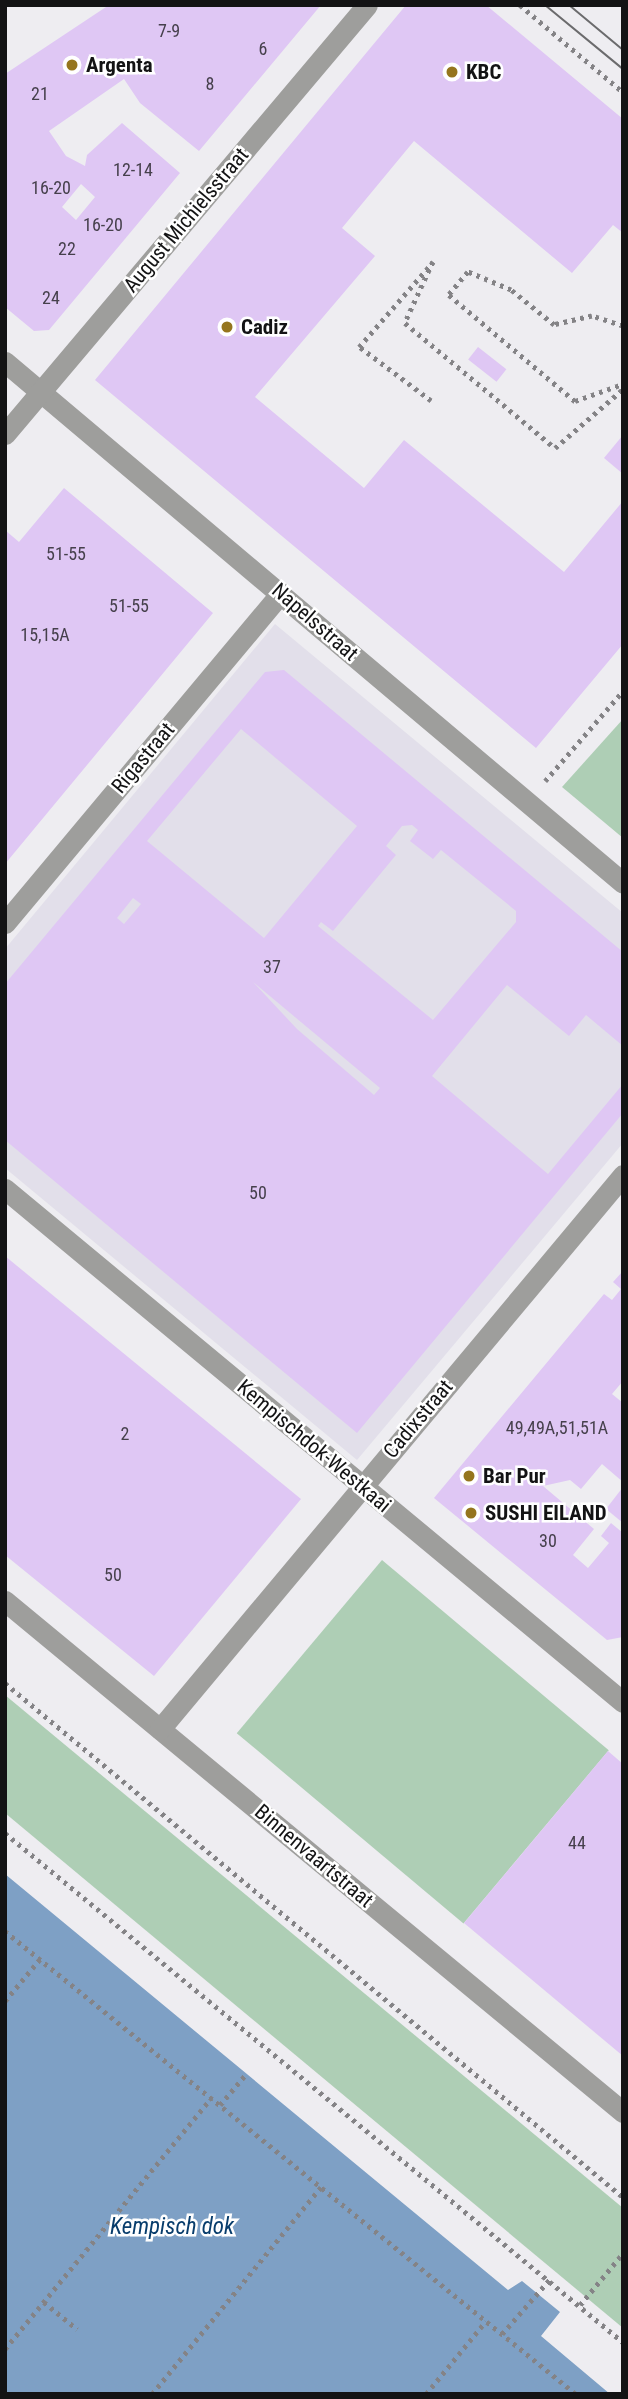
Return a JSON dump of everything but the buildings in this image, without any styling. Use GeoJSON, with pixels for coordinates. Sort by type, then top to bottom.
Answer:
{"type":"FeatureCollection","features":[{"type":"Feature","properties":{"kind":"street","name":"August Michielsstraat"},"geometry":{"type":"LineString","coordinates":[[5,434],[367,5]]}},
{"type":"Feature","properties":{"kind":"street","name":"Napelsstraat"},"geometry":{"type":"LineString","coordinates":[[5,362],[623,883]]}},
{"type":"Feature","properties":{"kind":"street","name":"Rigastraat"},"geometry":{"type":"LineString","coordinates":[[5,923],[281,593]]}},
{"type":"Feature","properties":{"kind":"street","name":"Cadixstraat"},"geometry":{"type":"LineString","coordinates":[[160,1729],[623,1175]]}},
{"type":"Feature","properties":{"kind":"street","name":"Kempischdok-Westkaai"},"geometry":{"type":"LineString","coordinates":[[5,1189],[622,1700]]}},
{"type":"Feature","properties":{"kind":"street","name":"Binnenvaartstraat"},"geometry":{"type":"LineString","coordinates":[[5,1601],[623,2112]]}},
{"type":"Feature","properties":{"kind":"path"},"geometry":{"type":"LineString","coordinates":[[520,5],[623,92]]}},
{"type":"Feature","properties":{"kind":"path"},"geometry":{"type":"LineString","coordinates":[[430,401],[359,346],[433,262],[405,323],[555,447],[623,387]]}},
{"type":"Feature","properties":{"kind":"path"},"geometry":{"type":"LineString","coordinates":[[623,326],[592,316],[554,325],[511,290],[468,272],[449,295],[575,401],[623,387]]}},
{"type":"Feature","properties":{"kind":"path"},"geometry":{"type":"LineString","coordinates":[[526,803],[623,691]]}},
{"type":"Feature","properties":{"kind":"path"},"geometry":{"type":"LineString","coordinates":[[5,1683],[623,2197]]}},
{"type":"Feature","properties":{"kind":"path"},"geometry":{"type":"LineString","coordinates":[[5,1833],[550,2279],[623,2342]]}},
{"type":"Feature","properties":{"kind":"path"},"geometry":{"type":"LineString","coordinates":[[5,1931],[576,2394]]}},
{"type":"Feature","properties":{"kind":"path"},"geometry":{"type":"LineString","coordinates":[[5,2001],[40,1959]]}},
{"type":"Feature","properties":{"kind":"path"},"geometry":{"type":"LineString","coordinates":[[220,2105],[246,2074]]}},
{"type":"Feature","properties":{"kind":"path"},"geometry":{"type":"LineString","coordinates":[[5,2349],[211,2098]]}},
{"type":"Feature","properties":{"kind":"path"},"geometry":{"type":"LineString","coordinates":[[152,2394],[321,2187]]}},
{"type":"Feature","properties":{"kind":"path"},"geometry":{"type":"LineString","coordinates":[[580,2305],[623,2253]]}},
{"type":"Feature","properties":{"kind":"path"},"geometry":{"type":"LineString","coordinates":[[502,2334],[550,2279]]}},
{"type":"Feature","properties":{"kind":"path"},"geometry":{"type":"LineString","coordinates":[[44,2302],[77,2329]]}},
{"type":"Feature","properties":{"kind":"path"},"geometry":{"type":"LineString","coordinates":[[426,2394],[486,2321]]}},
{"type":"Feature","properties":{"kind":"shaded area"},"geometry":{"type":"Polygon","coordinates":[[[275,624],[623,913],[623,1143],[357,1460],[5,1168],[5,949],[275,624]]]}},
{"type":"Feature","properties":{"kind":"green space"},"geometry":{"type":"Polygon","coordinates":[[[623,719],[623,838],[562,787],[623,719]]]}},
{"type":"Feature","properties":{"kind":"green space"},"geometry":{"type":"Polygon","coordinates":[[[382,1560],[609,1750],[463,1923],[237,1733],[382,1560]]]}},
{"type":"Feature","properties":{"kind":"green space"},"geometry":{"type":"Polygon","coordinates":[[[5,1695],[623,2208],[623,2328],[5,1813],[5,1695]]]}},
{"type":"Feature","properties":{"kind":"water","name":"Kempisch dok"},"geometry":{"type":"Polygon","coordinates":[[[5,1874],[508,2290],[522,2281],[560,2312],[541,2336],[610,2394],[5,2394],[5,1874]]]}},
{"type":"Feature","properties":{"kind":"tram line"},"geometry":{"type":"LineString","coordinates":[[545,5],[623,69]]}},
{"type":"Feature","properties":{"kind":"tram line"},"geometry":{"type":"LineString","coordinates":[[569,5],[623,50]]}},
{"type":"Feature","properties":{"kind":"place","name":"Argenta"},"geometry":{"type":"Point","coordinates":[72,65]}},
{"type":"Feature","properties":{"kind":"place","name":"KBC"},"geometry":{"type":"Point","coordinates":[452,72]}},
{"type":"Feature","properties":{"kind":"place","name":"Cadiz"},"geometry":{"type":"Point","coordinates":[227,327]}},
{"type":"Feature","properties":{"kind":"place","name":"Bar Pur"},"geometry":{"type":"Point","coordinates":[469,1476]}},
{"type":"Feature","properties":{"kind":"place","name":"SUSHI EILAND"},"geometry":{"type":"Point","coordinates":[471,1513]}}]}
